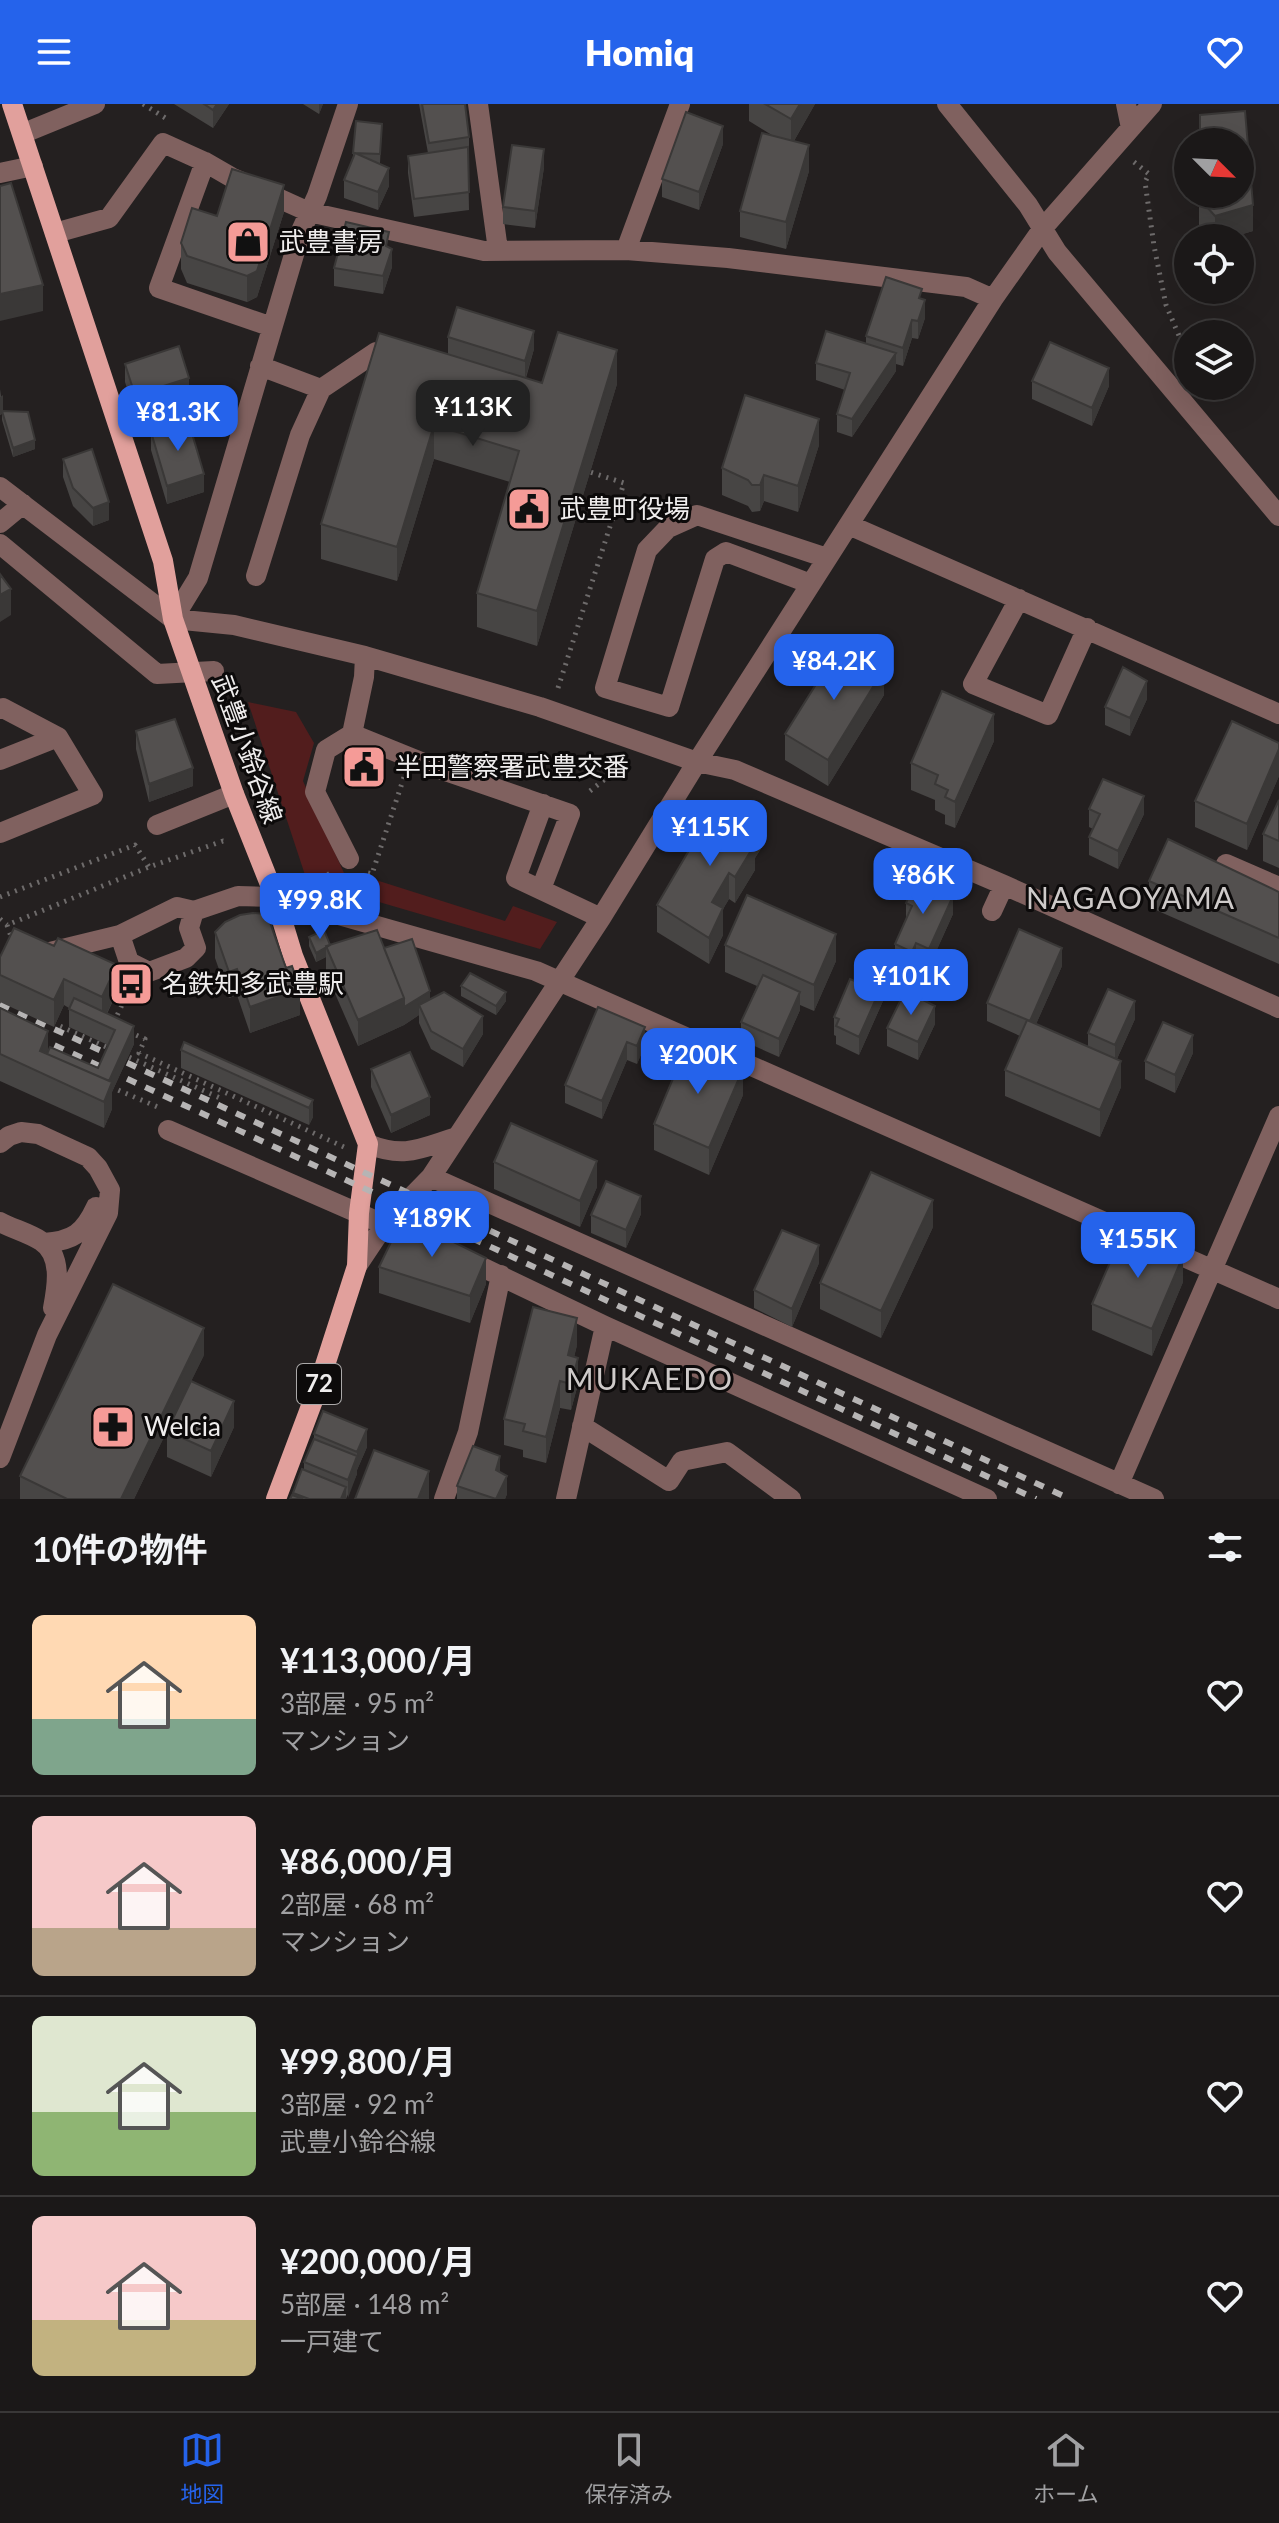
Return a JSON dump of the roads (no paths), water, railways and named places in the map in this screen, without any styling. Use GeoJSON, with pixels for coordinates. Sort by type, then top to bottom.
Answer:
{"type":"FeatureCollection","features":[{"type":"Feature","properties":{"kind":"main road","name":"武豊小鈴谷線"},"geometry":{"type":"LineString","coordinates":[[12,104],[163,561],[173,619],[234,794],[275,897],[293,956],[368,1151]]}},
{"type":"Feature","properties":{"kind":"main road","name":"72"},"geometry":{"type":"LineString","coordinates":[[276,1499],[317,1390],[357,1266],[359,1213],[368,1151]]}},
{"type":"Feature","properties":{"kind":"street"},"geometry":{"type":"LineString","coordinates":[[24,133],[95,104]]}},
{"type":"Feature","properties":{"kind":"street"},"geometry":{"type":"LineString","coordinates":[[173,619],[198,578],[301,231],[348,104]]}},
{"type":"Feature","properties":{"kind":"street"},"geometry":{"type":"LineString","coordinates":[[478,104],[498,250]]}},
{"type":"Feature","properties":{"kind":"street"},"geometry":{"type":"LineString","coordinates":[[626,250],[680,104]]}},
{"type":"Feature","properties":{"kind":"street"},"geometry":{"type":"LineString","coordinates":[[947,104],[1028,205],[1057,252],[1279,516]]}},
{"type":"Feature","properties":{"kind":"street"},"geometry":{"type":"LineString","coordinates":[[1126,104],[1131,128]]}},
{"type":"Feature","properties":{"kind":"street"},"geometry":{"type":"LineString","coordinates":[[357,1266],[385,1224],[431,1177],[601,918],[993,299],[1043,228],[1152,104]]}},
{"type":"Feature","properties":{"kind":"street"},"geometry":{"type":"LineString","coordinates":[[55,233],[109,218],[163,143],[309,212],[484,251],[626,250],[728,258],[966,287],[993,299]]}},
{"type":"Feature","properties":{"kind":"street"},"geometry":{"type":"LineString","coordinates":[[205,162],[159,288],[272,327]]}},
{"type":"Feature","properties":{"kind":"street"},"geometry":{"type":"LineString","coordinates":[[0,173],[33,166]]}},
{"type":"Feature","properties":{"kind":"street"},"geometry":{"type":"LineString","coordinates":[[256,576],[300,435],[321,389],[376,352],[420,364]]}},
{"type":"Feature","properties":{"kind":"street"},"geometry":{"type":"LineString","coordinates":[[260,366],[321,389]]}},
{"type":"Feature","properties":{"kind":"street"},"geometry":{"type":"LineString","coordinates":[[0,487],[173,619],[234,625],[365,656],[540,707],[697,762],[735,770],[1004,885],[1279,1008]]}},
{"type":"Feature","properties":{"kind":"street"},"geometry":{"type":"LineString","coordinates":[[0,523],[23,504]]}},
{"type":"Feature","properties":{"kind":"street"},"geometry":{"type":"LineString","coordinates":[[811,584],[726,552],[715,559],[669,707],[605,688],[647,550],[668,528],[697,515],[827,558]]}},
{"type":"Feature","properties":{"kind":"street"},"geometry":{"type":"LineString","coordinates":[[849,525],[1279,714]]}},
{"type":"Feature","properties":{"kind":"street"},"geometry":{"type":"LineString","coordinates":[[0,544],[157,674],[214,671]]}},
{"type":"Feature","properties":{"kind":"street"},"geometry":{"type":"LineString","coordinates":[[1019,599],[973,684],[1048,715],[1087,628]]}},
{"type":"Feature","properties":{"kind":"street"},"geometry":{"type":"LineString","coordinates":[[349,859],[315,792],[326,750],[352,734],[364,677],[365,656]]}},
{"type":"Feature","properties":{"kind":"street"},"geometry":{"type":"LineString","coordinates":[[0,709],[58,737],[93,795],[0,833]]}},
{"type":"Feature","properties":{"kind":"street"},"geometry":{"type":"LineString","coordinates":[[352,734],[410,758],[570,814],[541,889]]}},
{"type":"Feature","properties":{"kind":"street"},"geometry":{"type":"LineString","coordinates":[[0,760],[58,737]]}},
{"type":"Feature","properties":{"kind":"street"},"geometry":{"type":"LineString","coordinates":[[157,825],[234,794]]}},
{"type":"Feature","properties":{"kind":"street"},"geometry":{"type":"LineString","coordinates":[[543,804],[516,878],[601,918]]}},
{"type":"Feature","properties":{"kind":"street"},"geometry":{"type":"LineString","coordinates":[[1226,864],[1279,887]]}},
{"type":"Feature","properties":{"kind":"street"},"geometry":{"type":"LineString","coordinates":[[992,911],[1004,885]]}},
{"type":"Feature","properties":{"kind":"street"},"geometry":{"type":"LineString","coordinates":[[47,952],[120,935],[177,907],[194,911],[238,896],[275,897],[536,971],[1279,1299]]}},
{"type":"Feature","properties":{"kind":"street"},"geometry":{"type":"LineString","coordinates":[[120,935],[129,962],[149,972],[186,958],[196,948],[189,928],[194,911]]}},
{"type":"Feature","properties":{"kind":"street"},"geometry":{"type":"LineString","coordinates":[[1119,1484],[1279,1116]]}},
{"type":"Feature","properties":{"kind":"street"},"geometry":{"type":"LineString","coordinates":[[167,1120],[414,1237]]}},
{"type":"Feature","properties":{"kind":"street"},"geometry":{"type":"LineString","coordinates":[[0,1143],[21,1132],[38,1134],[88,1157],[110,1190],[108,1213],[47,1335],[0,1458]]}},
{"type":"Feature","properties":{"kind":"street"},"geometry":{"type":"LineString","coordinates":[[368,1151],[408,1153],[457,1137]]}},
{"type":"Feature","properties":{"kind":"street"},"geometry":{"type":"LineString","coordinates":[[0,1222],[44,1243],[62,1242],[87,1227],[101,1190],[98,1168]]}},
{"type":"Feature","properties":{"kind":"street"},"geometry":{"type":"LineString","coordinates":[[431,1177],[1154,1499]]}},
{"type":"Feature","properties":{"kind":"street"},"geometry":{"type":"LineString","coordinates":[[44,1243],[55,1263],[58,1284],[47,1335]]}},
{"type":"Feature","properties":{"kind":"street"},"geometry":{"type":"LineString","coordinates":[[443,1250],[987,1499]]}},
{"type":"Feature","properties":{"kind":"street"},"geometry":{"type":"LineString","coordinates":[[444,1499],[468,1432],[501,1275]]}},
{"type":"Feature","properties":{"kind":"street"},"geometry":{"type":"LineString","coordinates":[[566,1499],[605,1326]]}},
{"type":"Feature","properties":{"kind":"street"},"geometry":{"type":"LineString","coordinates":[[582,1426],[669,1481],[682,1461],[727,1452],[791,1499]]}},
{"type":"Feature","properties":{"kind":"railway"},"geometry":{"type":"LineString","coordinates":[[0,1004],[1070,1499]]}},
{"type":"Feature","properties":{"kind":"railway"},"geometry":{"type":"LineString","coordinates":[[0,1020],[1036,1499]]}},
{"type":"Feature","properties":{"kind":"place","name":"武豊書房"},"geometry":{"type":"Point","coordinates":[248,242]}},
{"type":"Feature","properties":{"kind":"place","name":"武豊町役場"},"geometry":{"type":"Point","coordinates":[529,509]}},
{"type":"Feature","properties":{"kind":"place","name":"半田警察署武豊交番"},"geometry":{"type":"Point","coordinates":[364,767]}},
{"type":"Feature","properties":{"kind":"place","name":"名鉄知多武豊駅"},"geometry":{"type":"Point","coordinates":[131,984]}},
{"type":"Feature","properties":{"kind":"place","name":"Welcia"},"geometry":{"type":"Point","coordinates":[113,1427]}},
{"type":"Feature","properties":{"kind":"district","name":"NAGAOYAMA"},"geometry":{"type":"Point","coordinates":[1131,899]}},
{"type":"Feature","properties":{"kind":"district","name":"MUKAEDO"},"geometry":{"type":"Point","coordinates":[650,1380]}}]}
